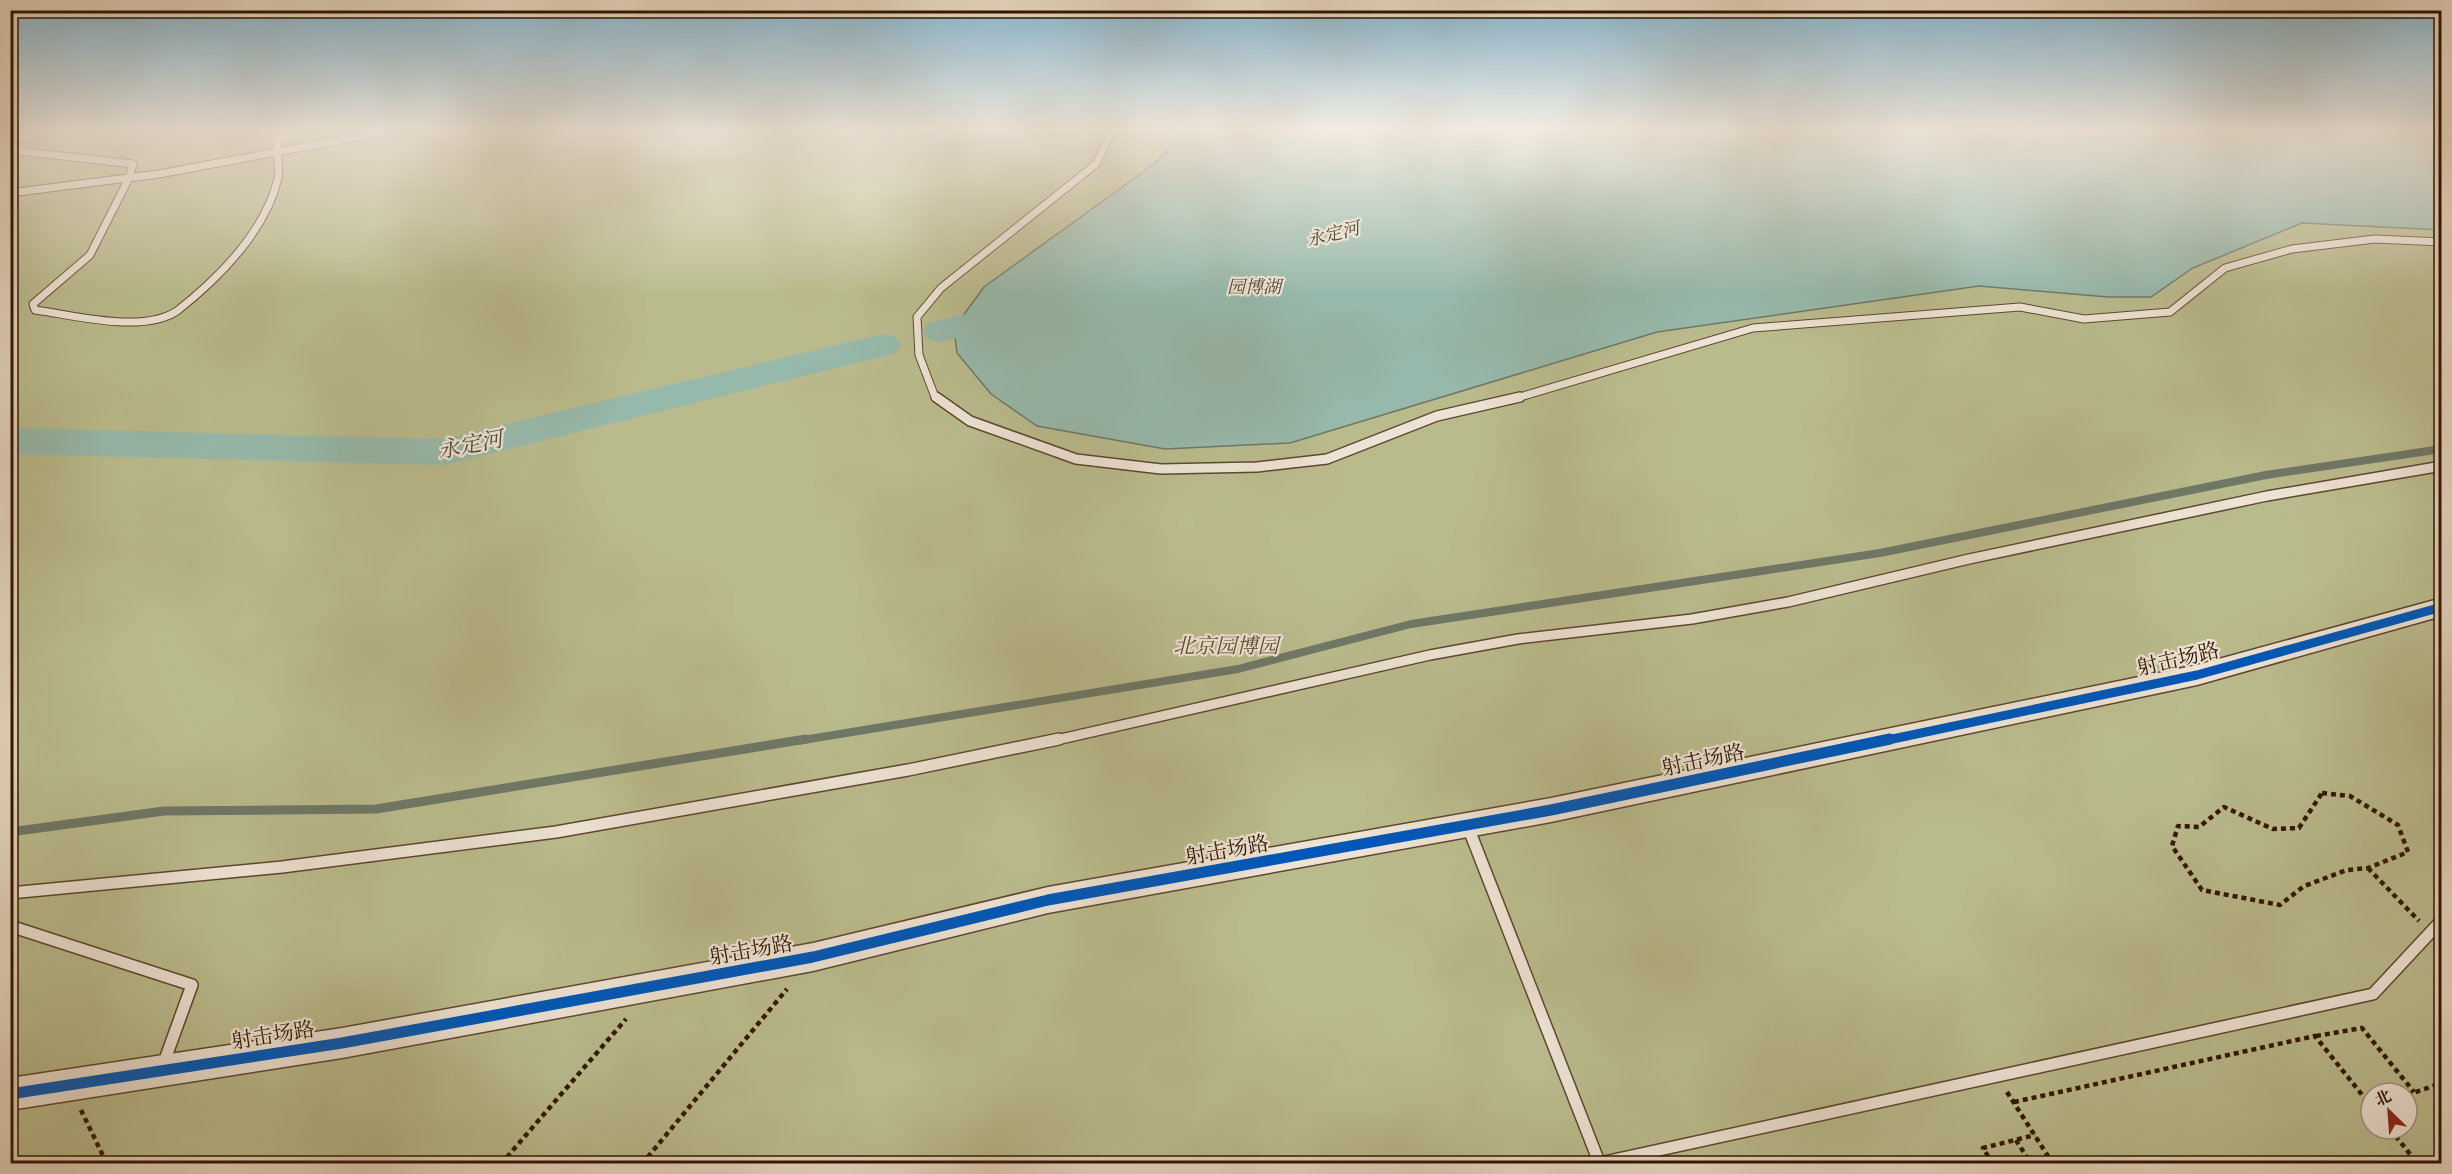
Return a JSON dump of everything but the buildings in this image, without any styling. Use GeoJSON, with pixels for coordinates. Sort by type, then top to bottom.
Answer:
{"type":"FeatureCollection","features":[{"type":"Feature","properties":{"kind":"street","name":"射击场路"},"geometry":{"type":"LineString","coordinates":[[10,1094],[342,1042],[813,957],[1048,900],[1468,826],[2197,675],[2442,607]]}},
{"type":"Feature","properties":{"kind":"lane"},"geometry":{"type":"LineString","coordinates":[[10,194],[86,184]]}},
{"type":"Feature","properties":{"kind":"lane"},"geometry":{"type":"LineString","coordinates":[[126,184],[90,255],[33,304],[35,310],[132,323],[164,318],[177,311],[225,267],[254,230],[272,196],[275,184]]}},
{"type":"Feature","properties":{"kind":"lane"},"geometry":{"type":"LineString","coordinates":[[1071,184],[941,288],[917,317],[919,355],[935,397],[970,420],[1076,459],[1161,469],[1257,467],[1327,459],[1437,416],[1531,395],[1753,328],[2020,307],[2084,319],[2170,312],[2224,268],[2292,249],[2375,239],[2442,242]]}},
{"type":"Feature","properties":{"kind":"lane"},"geometry":{"type":"LineString","coordinates":[[10,892],[282,867],[556,832],[885,774],[1099,731],[1430,655],[1518,639],[1692,620],[1788,602],[1981,557],[2267,496],[2442,466]]}},
{"type":"Feature","properties":{"kind":"lane"},"geometry":{"type":"LineString","coordinates":[[1468,826],[1597,1163],[2373,994],[2442,920]]}},
{"type":"Feature","properties":{"kind":"lane"},"geometry":{"type":"LineString","coordinates":[[10,926],[192,985],[161,1071]]}},
{"type":"Feature","properties":{"kind":"path"},"geometry":{"type":"LineString","coordinates":[[2322,793],[2350,796],[2398,825],[2408,852],[2399,857],[2375,862],[2368,868],[2347,870],[2304,886],[2280,904],[2202,890],[2172,846],[2178,826],[2199,827],[2224,807],[2273,830],[2299,828],[2322,793]]}},
{"type":"Feature","properties":{"kind":"path"},"geometry":{"type":"LineString","coordinates":[[2368,868],[2430,932]]}},
{"type":"Feature","properties":{"kind":"path"},"geometry":{"type":"LineString","coordinates":[[642,1164],[813,957]]}},
{"type":"Feature","properties":{"kind":"path"},"geometry":{"type":"LineString","coordinates":[[501,1164],[654,986]]}},
{"type":"Feature","properties":{"kind":"path"},"geometry":{"type":"LineString","coordinates":[[2053,1164],[2013,1102],[2315,1036],[2362,1028],[2405,1081]]}},
{"type":"Feature","properties":{"kind":"path"},"geometry":{"type":"LineString","coordinates":[[2315,1036],[2359,1091]]}},
{"type":"Feature","properties":{"kind":"path"},"geometry":{"type":"LineString","coordinates":[[2419,1090],[2442,1083]]}},
{"type":"Feature","properties":{"kind":"path"},"geometry":{"type":"LineString","coordinates":[[70,1085],[106,1164]]}},
{"type":"Feature","properties":{"kind":"path"},"geometry":{"type":"LineString","coordinates":[[1993,1164],[1983,1148],[2035,1135]]}},
{"type":"Feature","properties":{"kind":"path"},"geometry":{"type":"LineString","coordinates":[[2016,1140],[2031,1164]]}},
{"type":"Feature","properties":{"kind":"path"},"geometry":{"type":"LineString","coordinates":[[2400,1141],[2418,1164]]}},
{"type":"Feature","properties":{"kind":"green space","name":"北京园博园"},"geometry":{"type":"Polygon","coordinates":[[[10,184],[2441,184],[2441,1163],[11,1163],[10,184]]]}},
{"type":"Feature","properties":{"kind":"water","name":"园博湖"},"geometry":{"type":"Polygon","coordinates":[[[1127,184],[2441,184],[2441,230],[2302,223],[2193,268],[2151,297],[2108,297],[1979,286],[1657,332],[1290,443],[1165,449],[1037,426],[991,394],[957,353],[954,328],[984,287],[1127,184]]]}},
{"type":"Feature","properties":{"kind":"waterway","name":"永定河"},"geometry":{"type":"LineString","coordinates":[[941,331],[1012,314]]}},
{"type":"Feature","properties":{"kind":"waterway","name":"永定河"},"geometry":{"type":"LineString","coordinates":[[10,441],[444,452],[883,345]]}},
{"type":"Feature","properties":{"kind":"waterway"},"geometry":{"type":"LineString","coordinates":[[797,741],[1238,669],[1411,624],[1880,553],[2266,475],[2442,449]]}},
{"type":"Feature","properties":{"kind":"waterway"},"geometry":{"type":"LineString","coordinates":[[10,832],[164,811],[376,809],[806,739]]}},
{"type":"Feature","properties":{"kind":"cycle path"},"geometry":{"type":"LineString","coordinates":[[10,1094],[342,1043],[813,957],[1048,900],[1551,810],[2197,675],[2442,607]]}}]}
